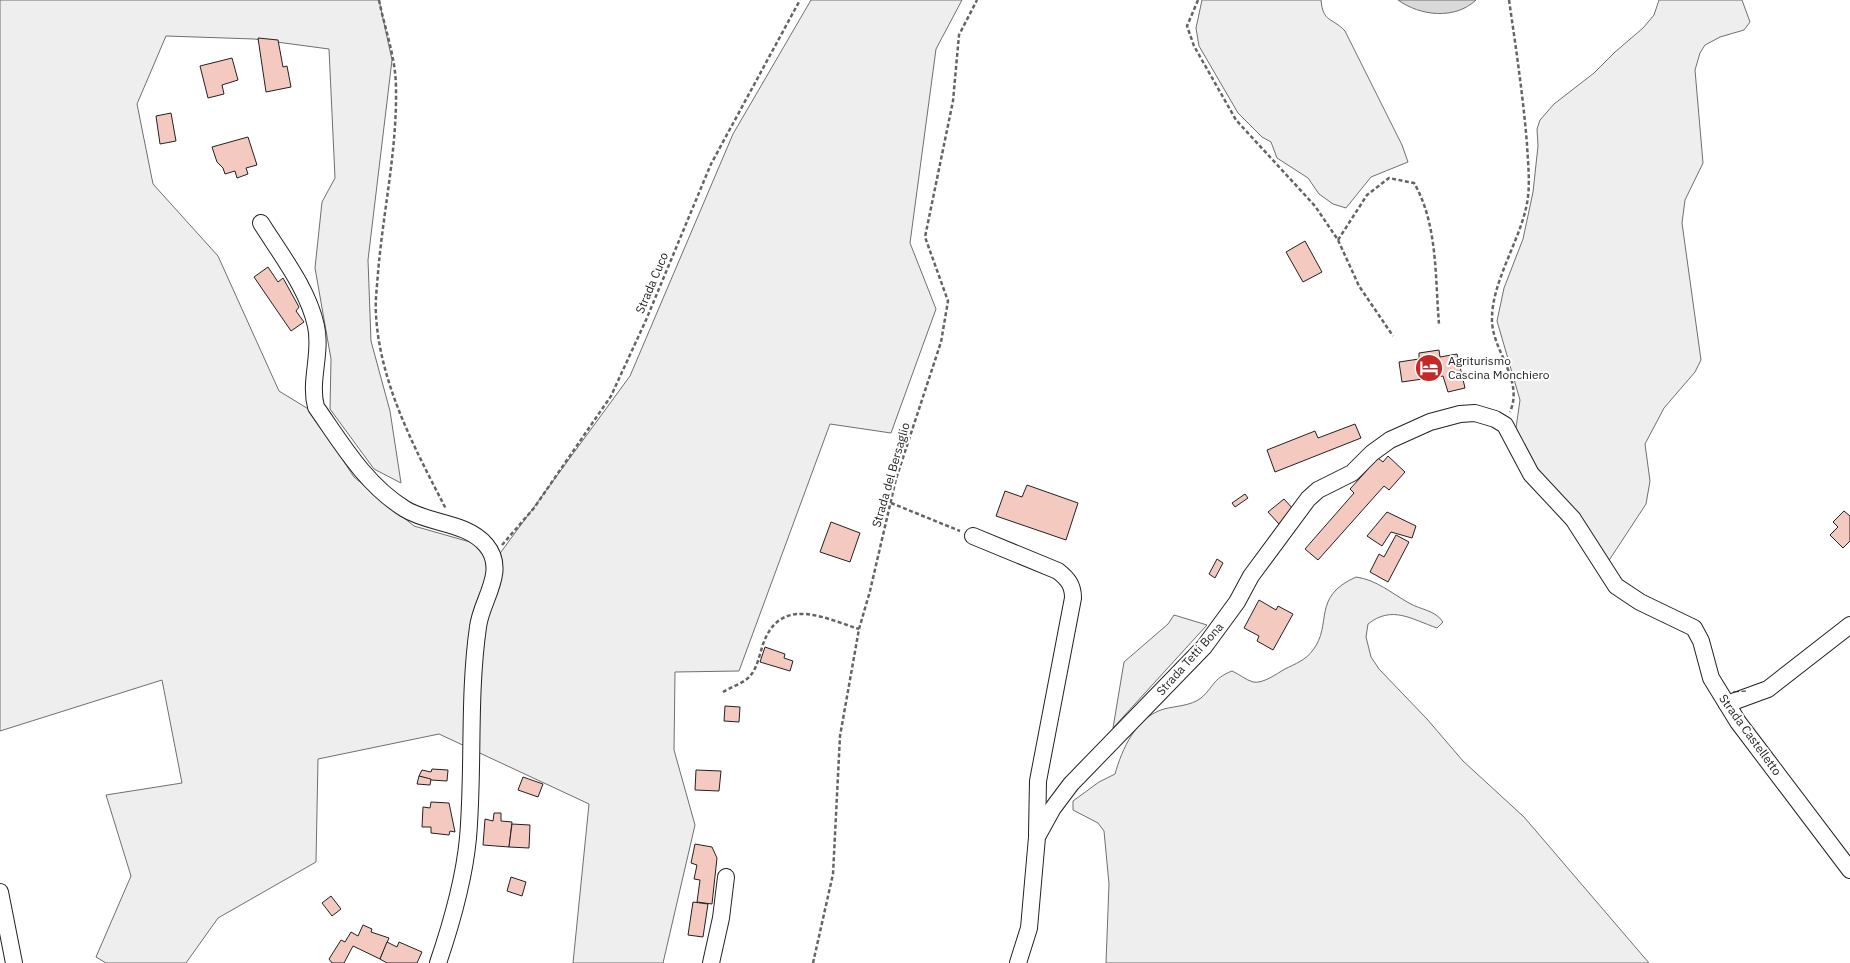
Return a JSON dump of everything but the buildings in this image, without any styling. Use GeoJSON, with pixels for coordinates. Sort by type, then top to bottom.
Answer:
{"type":"FeatureCollection","features":[{"type":"Feature","properties":{"kind":"street"},"geometry":{"type":"LineString","coordinates":[[262,224],[303,291],[316,327],[317,368],[313,395],[316,407],[364,475],[384,493],[414,513],[475,535],[486,545],[493,556],[496,567],[494,578],[479,617],[473,662],[468,840],[453,920],[438,963]]}},
{"type":"Feature","properties":{"kind":"street","name":"Strada Tetti Bona"},"geometry":{"type":"LineString","coordinates":[[1018,963],[1029,928],[1037,837],[1053,808],[1071,784],[1204,647],[1238,602],[1251,576],[1308,499],[1318,490],[1352,473],[1372,453],[1390,440],[1422,425],[1460,414],[1475,413],[1495,419],[1504,425]]}},
{"type":"Feature","properties":{"kind":"street","name":"Strada Castelletto"},"geometry":{"type":"LineString","coordinates":[[1504,425],[1532,474],[1573,519],[1616,586],[1640,602],[1694,628],[1701,641],[1711,678],[1727,704],[1850,870]]}},
{"type":"Feature","properties":{"kind":"street"},"geometry":{"type":"LineString","coordinates":[[973,536],[1058,571],[1068,579],[1073,588],[1073,598],[1038,781],[1037,837]]}},
{"type":"Feature","properties":{"kind":"street"},"geometry":{"type":"LineString","coordinates":[[1727,704],[1768,690],[1850,625]]}},
{"type":"Feature","properties":{"kind":"street"},"geometry":{"type":"LineString","coordinates":[[711,963],[721,918],[726,877]]}},
{"type":"Feature","properties":{"kind":"street"},"geometry":{"type":"LineString","coordinates":[[0,892],[14,963]]}},
{"type":"Feature","properties":{"kind":"path"},"geometry":{"type":"LineString","coordinates":[[379,0],[392,51],[396,88],[394,142],[380,246],[377,324],[397,408],[446,508],[460,529]]}},
{"type":"Feature","properties":{"kind":"path","name":"Strada Cuco"},"geometry":{"type":"LineString","coordinates":[[493,556],[534,508],[611,396],[646,320],[711,164],[800,0]]}},
{"type":"Feature","properties":{"kind":"path","name":"Strada del Bersaglio"},"geometry":{"type":"LineString","coordinates":[[813,963],[834,874],[840,736],[859,629],[896,479],[941,342],[944,326],[948,301],[926,236],[953,101],[959,35],[978,0]]}},
{"type":"Feature","properties":{"kind":"path"},"geometry":{"type":"LineString","coordinates":[[1198,0],[1188,26],[1194,46],[1236,120],[1315,206],[1338,240],[1359,286],[1393,336]]}},
{"type":"Feature","properties":{"kind":"path"},"geometry":{"type":"LineString","coordinates":[[1504,425],[1512,407],[1514,396],[1512,380],[1492,323],[1493,301],[1526,208],[1529,174],[1524,108],[1509,0]]}},
{"type":"Feature","properties":{"kind":"path"},"geometry":{"type":"LineString","coordinates":[[1338,240],[1367,195],[1389,178],[1414,183],[1424,201],[1431,231],[1439,324]]}},
{"type":"Feature","properties":{"kind":"path"},"geometry":{"type":"LineString","coordinates":[[891,503],[973,536]]}},
{"type":"Feature","properties":{"kind":"path"},"geometry":{"type":"LineString","coordinates":[[723,692],[749,678],[766,636],[776,622],[785,615],[794,613],[820,617],[859,629]]}},
{"type":"Feature","properties":{"kind":"shaded area"},"geometry":{"type":"Polygon","coordinates":[[[0,0],[379,0],[392,60],[368,260],[371,341],[390,411],[401,483],[374,469],[330,409],[331,359],[315,268],[322,202],[335,178],[329,49],[254,39],[166,36],[137,104],[153,184],[218,256],[279,391],[310,410],[354,477],[414,526],[470,542],[482,550],[490,567],[630,376],[733,134],[811,0],[962,0],[936,49],[910,243],[936,309],[891,433],[830,424],[739,671],[675,672],[674,750],[695,825],[663,963],[573,963],[589,804],[439,734],[318,759],[316,862],[218,918],[186,963],[106,963],[96,957],[131,876],[106,795],[182,783],[162,680],[0,731],[0,0]]]}},
{"type":"Feature","properties":{"kind":"shaded area"},"geometry":{"type":"Polygon","coordinates":[[[1202,0],[1321,0],[1326,16],[1345,31],[1402,145],[1408,162],[1371,177],[1346,208],[1333,204],[1319,194],[1308,178],[1277,158],[1271,142],[1262,137],[1238,113],[1199,46],[1196,28],[1202,0]]]}},
{"type":"Feature","properties":{"kind":"shaded area"},"geometry":{"type":"Polygon","coordinates":[[[1398,0],[1476,0],[1458,11],[1437,14],[1417,10],[1398,0]]]}},
{"type":"Feature","properties":{"kind":"shaded area"},"geometry":{"type":"Polygon","coordinates":[[[1659,0],[1742,0],[1750,22],[1744,30],[1720,37],[1705,45],[1700,53],[1695,70],[1703,163],[1685,200],[1682,223],[1701,360],[1695,372],[1664,408],[1645,444],[1650,481],[1646,504],[1606,565],[1536,466],[1516,428],[1520,400],[1497,321],[1504,288],[1523,239],[1533,192],[1538,146],[1537,129],[1540,120],[1554,104],[1594,73],[1643,28],[1654,15],[1659,0]]]}},
{"type":"Feature","properties":{"kind":"shaded area"},"geometry":{"type":"Polygon","coordinates":[[[1356,577],[1377,584],[1409,603],[1440,618],[1443,622],[1437,628],[1402,616],[1385,615],[1377,618],[1368,624],[1366,637],[1371,657],[1379,669],[1427,719],[1463,761],[1524,817],[1649,963],[1106,963],[1109,884],[1104,831],[1098,823],[1073,810],[1073,801],[1099,782],[1115,774],[1122,754],[1132,735],[1138,726],[1154,713],[1197,701],[1217,680],[1232,671],[1250,681],[1261,682],[1307,656],[1319,640],[1325,611],[1333,593],[1356,577]]]}},
{"type":"Feature","properties":{"kind":"shaded area"},"geometry":{"type":"Polygon","coordinates":[[[1174,615],[1207,625],[1113,728],[1124,662],[1168,624],[1174,615]]]}},
{"type":"Feature","properties":{"kind":"fence"},"geometry":{"type":"LineString","coordinates":[[1733,692],[1746,691]]}},
{"type":"Feature","properties":{"kind":"place","name":"Agriturismo Cascina Monchiero"},"geometry":{"type":"Point","coordinates":[1429,368]}}]}
